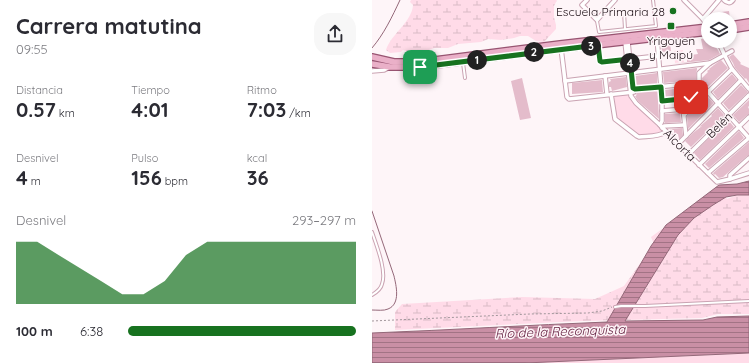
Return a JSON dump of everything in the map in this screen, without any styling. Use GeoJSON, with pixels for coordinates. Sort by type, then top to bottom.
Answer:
{"type":"FeatureCollection","features":[{"type":"Feature","properties":{"kind":"main road"},"geometry":{"type":"LineString","coordinates":[[737,24],[749,22]]}},
{"type":"Feature","properties":{"kind":"main road"},"geometry":{"type":"LineString","coordinates":[[737,29],[749,27]]}},
{"type":"Feature","properties":{"kind":"main road"},"geometry":{"type":"LineString","coordinates":[[560,46],[598,45],[627,42],[701,28]]}},
{"type":"Feature","properties":{"kind":"main road"},"geometry":{"type":"LineString","coordinates":[[372,64],[390,67],[420,67],[462,59],[560,46],[701,33]]}},
{"type":"Feature","properties":{"kind":"main road"},"geometry":{"type":"LineString","coordinates":[[372,57],[394,62],[462,59]]}},
{"type":"Feature","properties":{"kind":"street"},"geometry":{"type":"LineString","coordinates":[[587,0],[582,5],[597,20],[615,0]]}},
{"type":"Feature","properties":{"kind":"street"},"geometry":{"type":"LineString","coordinates":[[684,0],[701,17]]}},
{"type":"Feature","properties":{"kind":"street"},"geometry":{"type":"LineString","coordinates":[[709,12],[719,0]]}},
{"type":"Feature","properties":{"kind":"street"},"geometry":{"type":"LineString","coordinates":[[724,0],[726,3],[731,3],[733,0]]}},
{"type":"Feature","properties":{"kind":"street"},"geometry":{"type":"LineString","coordinates":[[656,36],[662,101],[661,127],[684,125]]}},
{"type":"Feature","properties":{"kind":"street","name":"Alcorta"},"geometry":{"type":"LineString","coordinates":[[627,42],[632,91],[631,96],[633,99],[717,182],[730,179]]}},
{"type":"Feature","properties":{"kind":"street"},"geometry":{"type":"LineString","coordinates":[[598,45],[600,61],[602,62],[658,56]]}},
{"type":"Feature","properties":{"kind":"street"},"geometry":{"type":"LineString","coordinates":[[560,46],[567,97],[569,98],[661,87],[699,86],[704,88],[749,138],[708,173]]}},
{"type":"Feature","properties":{"kind":"street"},"geometry":{"type":"LineString","coordinates":[[721,48],[732,69],[749,89]]}},
{"type":"Feature","properties":{"kind":"street"},"geometry":{"type":"LineString","coordinates":[[565,81],[699,65],[710,63],[732,52]]}},
{"type":"Feature","properties":{"kind":"street"},"geometry":{"type":"LineString","coordinates":[[700,73],[710,63]]}},
{"type":"Feature","properties":{"kind":"street"},"geometry":{"type":"LineString","coordinates":[[662,101],[691,97],[698,90],[699,86],[699,65]]}},
{"type":"Feature","properties":{"kind":"street"},"geometry":{"type":"LineString","coordinates":[[372,71],[384,70],[390,67]]}},
{"type":"Feature","properties":{"kind":"street"},"geometry":{"type":"LineString","coordinates":[[684,115],[732,69]]}},
{"type":"Feature","properties":{"kind":"street"},"geometry":{"type":"LineString","coordinates":[[605,76],[615,119],[640,137],[660,135],[666,132]]}},
{"type":"Feature","properties":{"kind":"street"},"geometry":{"type":"LineString","coordinates":[[678,144],[741,80]]}},
{"type":"Feature","properties":{"kind":"street","name":"Belén"},"geometry":{"type":"LineString","coordinates":[[689,154],[749,95]]}},
{"type":"Feature","properties":{"kind":"street"},"geometry":{"type":"LineString","coordinates":[[682,99],[686,136]]}},
{"type":"Feature","properties":{"kind":"street"},"geometry":{"type":"LineString","coordinates":[[662,111],[683,109]]}},
{"type":"Feature","properties":{"kind":"street"},"geometry":{"type":"LineString","coordinates":[[699,165],[749,117]]}},
{"type":"Feature","properties":{"kind":"street"},"geometry":{"type":"LineString","coordinates":[[730,179],[730,175],[749,158]]}},
{"type":"Feature","properties":{"kind":"street"},"geometry":{"type":"LineString","coordinates":[[730,179],[749,173]]}},
{"type":"Feature","properties":{"kind":"lane"},"geometry":{"type":"LineString","coordinates":[[597,20],[599,32],[656,26],[653,0]]}},
{"type":"Feature","properties":{"kind":"lane"},"geometry":{"type":"LineString","coordinates":[[624,12],[625,29]]}},
{"type":"Feature","properties":{"kind":"lane"},"geometry":{"type":"LineString","coordinates":[[462,59],[465,78]]}},
{"type":"Feature","properties":{"kind":"lane"},"geometry":{"type":"LineString","coordinates":[[372,232],[384,274],[381,287],[372,295]]}},
{"type":"Feature","properties":{"kind":"lane"},"geometry":{"type":"LineString","coordinates":[[615,307],[749,301]]}},
{"type":"Feature","properties":{"kind":"path"},"geometry":{"type":"LineString","coordinates":[[372,321],[588,313],[615,307]]}},
{"type":"Feature","properties":{"kind":"green space"},"geometry":{"type":"Polygon","coordinates":[[[411,0],[557,0],[554,6],[556,29],[544,42],[536,41],[528,36],[520,36],[501,40],[488,39],[481,42],[458,44],[448,48],[434,48],[421,53],[403,50],[401,52],[390,53],[386,50],[389,44],[412,11],[413,5],[410,2],[411,0]]]}},
{"type":"Feature","properties":{"kind":"green space"},"geometry":{"type":"Polygon","coordinates":[[[683,50],[684,62],[675,63],[674,51],[683,50]]]}},
{"type":"Feature","properties":{"kind":"green space"},"geometry":{"type":"Polygon","coordinates":[[[701,90],[704,92],[685,110],[684,101],[692,98],[701,90]]]}},
{"type":"Feature","properties":{"kind":"green space"},"geometry":{"type":"Polygon","coordinates":[[[627,94],[661,130],[660,133],[638,135],[617,118],[614,98],[615,96],[627,94]]]}},
{"type":"Feature","properties":{"kind":"green space"},"geometry":{"type":"Polygon","coordinates":[[[720,187],[727,199],[742,193],[749,188],[749,314],[718,314],[702,318],[583,321],[395,330],[395,312],[402,304],[522,297],[595,299],[624,286],[654,244],[651,237],[720,187]]]}},
{"type":"Feature","properties":{"kind":"green space"},"geometry":{"type":"Polygon","coordinates":[[[749,353],[749,363],[525,363],[540,362],[749,353]]]}},
{"type":"Feature","properties":{"kind":"water","name":"Río de la Reconquista"},"geometry":{"type":"Polygon","coordinates":[[[749,181],[749,195],[726,197],[694,218],[678,235],[625,321],[703,320],[717,317],[749,316],[749,353],[525,363],[372,363],[372,333],[607,322],[651,246],[666,225],[719,185],[737,184],[749,181]]]}},
{"type":"Feature","properties":{"kind":"building"},"geometry":{"type":"Polygon","coordinates":[[[670,42],[671,51],[662,52],[661,43],[670,42]]]}},
{"type":"Feature","properties":{"kind":"building"},"geometry":{"type":"Polygon","coordinates":[[[716,48],[720,54],[709,60],[673,64],[687,62],[687,56],[691,61],[691,55],[698,54],[696,49],[716,48]]]}},
{"type":"Feature","properties":{"kind":"building"},"geometry":{"type":"Polygon","coordinates":[[[733,54],[741,63],[740,64],[749,68],[749,83],[746,78],[745,79],[735,68],[729,57],[733,54]]]}},
{"type":"Feature","properties":{"kind":"building"},"geometry":{"type":"Polygon","coordinates":[[[721,60],[728,68],[708,87],[705,84],[703,85],[702,78],[708,72],[707,71],[721,60]]]}},
{"type":"Feature","properties":{"kind":"building"},"geometry":{"type":"Polygon","coordinates":[[[697,68],[696,80],[664,83],[663,72],[697,68]]]}},
{"type":"Feature","properties":{"kind":"building"},"geometry":{"type":"Polygon","coordinates":[[[657,73],[657,84],[636,86],[635,76],[657,73]]]}},
{"type":"Feature","properties":{"kind":"building"},"geometry":{"type":"Polygon","coordinates":[[[732,74],[737,80],[718,99],[713,92],[732,74]]]}},
{"type":"Feature","properties":{"kind":"building"},"geometry":{"type":"Polygon","coordinates":[[[626,77],[627,87],[612,91],[611,87],[609,87],[609,82],[611,81],[610,79],[626,77]]]}},
{"type":"Feature","properties":{"kind":"building"},"geometry":{"type":"Polygon","coordinates":[[[522,78],[531,118],[520,120],[511,81],[522,78]]]}},
{"type":"Feature","properties":{"kind":"building"},"geometry":{"type":"Polygon","coordinates":[[[602,80],[603,92],[572,94],[572,83],[602,80]]]}},
{"type":"Feature","properties":{"kind":"building"},"geometry":{"type":"Polygon","coordinates":[[[741,85],[748,92],[729,110],[723,103],[741,85]]]}},
{"type":"Feature","properties":{"kind":"building"},"geometry":{"type":"Polygon","coordinates":[[[693,87],[694,90],[687,94],[665,97],[664,90],[693,87]]]}},
{"type":"Feature","properties":{"kind":"building"},"geometry":{"type":"Polygon","coordinates":[[[658,90],[659,119],[638,101],[635,96],[637,92],[658,90]]]}},
{"type":"Feature","properties":{"kind":"building"},"geometry":{"type":"Polygon","coordinates":[[[708,97],[714,103],[688,129],[687,116],[708,97]]]}},
{"type":"Feature","properties":{"kind":"building"},"geometry":{"type":"Polygon","coordinates":[[[749,100],[749,114],[739,122],[733,115],[749,100]]]}},
{"type":"Feature","properties":{"kind":"building"},"geometry":{"type":"Polygon","coordinates":[[[718,108],[724,115],[691,147],[685,141],[712,116],[711,115],[718,108]]]}},
{"type":"Feature","properties":{"kind":"building"},"geometry":{"type":"Polygon","coordinates":[[[680,113],[681,122],[665,123],[665,114],[680,113]]]}},
{"type":"Feature","properties":{"kind":"building"},"geometry":{"type":"Polygon","coordinates":[[[728,120],[734,127],[700,160],[694,153],[728,120]]]}},
{"type":"Feature","properties":{"kind":"building"},"geometry":{"type":"Polygon","coordinates":[[[682,128],[683,135],[679,139],[678,134],[674,134],[674,130],[670,130],[670,129],[682,128]]]}},
{"type":"Feature","properties":{"kind":"building"},"geometry":{"type":"Polygon","coordinates":[[[739,131],[744,138],[709,168],[705,164],[739,131]]]}},
{"type":"Feature","properties":{"kind":"building"},"geometry":{"type":"Polygon","coordinates":[[[749,142],[749,155],[723,177],[719,178],[715,174],[714,175],[713,173],[749,142]]]}},
{"type":"Feature","properties":{"kind":"waterway"},"geometry":{"type":"LineString","coordinates":[[372,48],[384,31],[400,0]]}},
{"type":"Feature","properties":{"kind":"waterway"},"geometry":{"type":"LineString","coordinates":[[372,211],[394,276],[397,294],[395,303],[392,307],[385,310],[372,310]]}},
{"type":"Feature","properties":{"kind":"place","name":"Escuela Primaria 28"},"geometry":{"type":"Point","coordinates":[673,11]}},
{"type":"Feature","properties":{"kind":"place","name":"Yrigoyen y Maipú"},"geometry":{"type":"Point","coordinates":[671,26]}},
{"type":"Feature","properties":{"kind":"route"},"geometry":{"type":"LineString","coordinates":[[420,67],[598,45],[600,61],[602,62],[630,59],[633,88],[661,87],[662,101],[691,97]]}}]}
